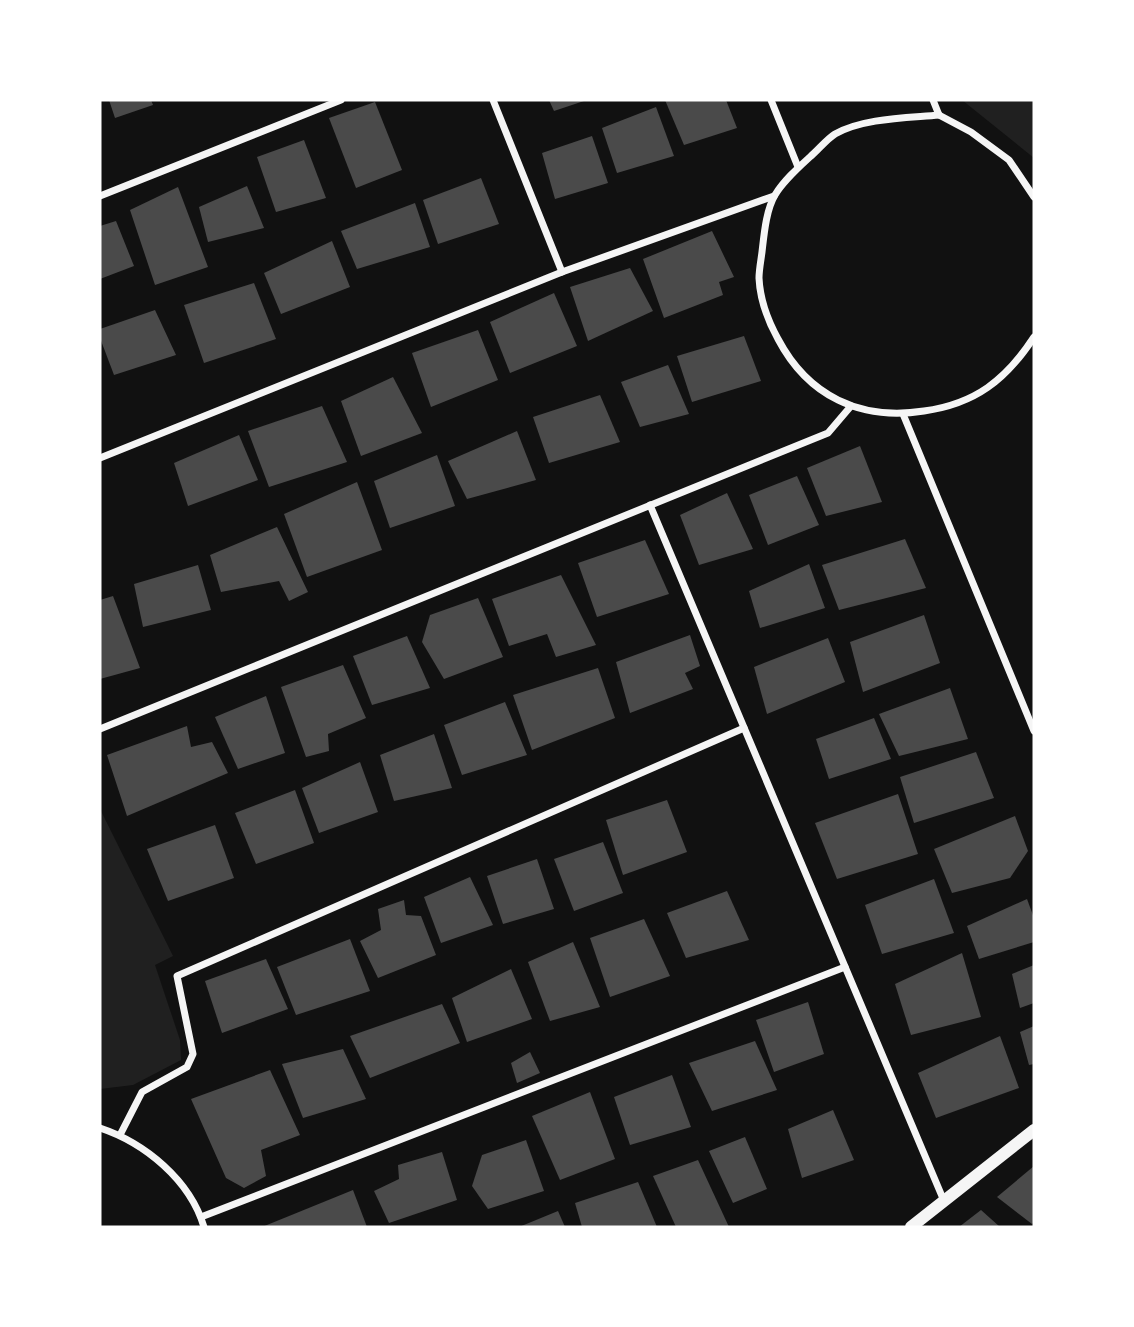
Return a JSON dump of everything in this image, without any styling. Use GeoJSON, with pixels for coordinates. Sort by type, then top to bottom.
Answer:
{"type":"FeatureCollection","features":[{"type":"Feature","properties":{"kind":"street"},"geometry":{"type":"LineString","coordinates":[[100,196],[341,100]]}},
{"type":"Feature","properties":{"kind":"street"},"geometry":{"type":"LineString","coordinates":[[494,100],[562,272]]}},
{"type":"Feature","properties":{"kind":"street"},"geometry":{"type":"LineString","coordinates":[[771,100],[798,167]]}},
{"type":"Feature","properties":{"kind":"street"},"geometry":{"type":"LineString","coordinates":[[933,100],[939,115]]}},
{"type":"Feature","properties":{"kind":"street"},"geometry":{"type":"LineString","coordinates":[[1034,197],[1009,160],[971,132],[939,115],[879,120],[835,134],[798,167],[774,196],[764,235],[759,278],[768,321],[788,358],[811,384],[851,406],[877,412],[903,414],[946,408],[985,391],[1017,363],[1034,337]]}},
{"type":"Feature","properties":{"kind":"street"},"geometry":{"type":"LineString","coordinates":[[100,458],[562,272],[774,196]]}},
{"type":"Feature","properties":{"kind":"street"},"geometry":{"type":"LineString","coordinates":[[100,729],[828,433],[851,406]]}},
{"type":"Feature","properties":{"kind":"street"},"geometry":{"type":"LineString","coordinates":[[903,414],[1034,731]]}},
{"type":"Feature","properties":{"kind":"street"},"geometry":{"type":"LineString","coordinates":[[650,505],[944,1201]]}},
{"type":"Feature","properties":{"kind":"street"},"geometry":{"type":"LineString","coordinates":[[120,1135],[142,1092],[187,1067],[193,1054],[177,976],[744,728]]}},
{"type":"Feature","properties":{"kind":"street"},"geometry":{"type":"LineString","coordinates":[[201,1217],[845,967]]}},
{"type":"Feature","properties":{"kind":"street"},"geometry":{"type":"LineString","coordinates":[[100,1128],[120,1135],[153,1156],[180,1184],[201,1217],[204,1227]]}},
{"type":"Feature","properties":{"kind":"street"},"geometry":{"type":"LineString","coordinates":[[911,1227],[1034,1130]]}},
{"type":"Feature","properties":{"kind":"shaded area"},"geometry":{"type":"Polygon","coordinates":[[[962,100],[1034,100],[1034,158],[962,100]]]}},
{"type":"Feature","properties":{"kind":"shaded area"},"geometry":{"type":"Polygon","coordinates":[[[100,809],[173,956],[155,965],[180,1040],[181,1060],[133,1085],[100,1089],[100,809]]]}},
{"type":"Feature","properties":{"kind":"building"},"geometry":{"type":"Polygon","coordinates":[[[109,100],[151,100],[153,105],[115,118],[109,100]]]}},
{"type":"Feature","properties":{"kind":"building"},"geometry":{"type":"Polygon","coordinates":[[[549,100],[587,100],[554,111],[549,100]]]}},
{"type":"Feature","properties":{"kind":"building"},"geometry":{"type":"Polygon","coordinates":[[[665,100],[726,100],[737,128],[684,145],[665,100]]]}},
{"type":"Feature","properties":{"kind":"building"},"geometry":{"type":"Polygon","coordinates":[[[375,102],[402,170],[356,188],[329,118],[375,102]]]}},
{"type":"Feature","properties":{"kind":"building"},"geometry":{"type":"Polygon","coordinates":[[[656,107],[674,156],[617,173],[602,128],[656,107]]]}},
{"type":"Feature","properties":{"kind":"building"},"geometry":{"type":"Polygon","coordinates":[[[592,136],[608,183],[555,199],[542,153],[592,136]]]}},
{"type":"Feature","properties":{"kind":"building"},"geometry":{"type":"Polygon","coordinates":[[[304,140],[326,198],[276,212],[257,157],[304,140]]]}},
{"type":"Feature","properties":{"kind":"building"},"geometry":{"type":"Polygon","coordinates":[[[481,178],[499,224],[438,244],[423,200],[481,178]]]}},
{"type":"Feature","properties":{"kind":"building"},"geometry":{"type":"Polygon","coordinates":[[[247,186],[264,228],[208,242],[199,207],[247,186]]]}},
{"type":"Feature","properties":{"kind":"building"},"geometry":{"type":"Polygon","coordinates":[[[178,187],[208,267],[155,285],[130,210],[178,187]]]}},
{"type":"Feature","properties":{"kind":"building"},"geometry":{"type":"Polygon","coordinates":[[[415,203],[430,247],[357,269],[341,231],[415,203]]]}},
{"type":"Feature","properties":{"kind":"building"},"geometry":{"type":"Polygon","coordinates":[[[116,221],[134,266],[100,279],[100,226],[116,221]]]}},
{"type":"Feature","properties":{"kind":"building"},"geometry":{"type":"Polygon","coordinates":[[[712,231],[734,277],[719,282],[723,295],[664,318],[643,259],[712,231]]]}},
{"type":"Feature","properties":{"kind":"building"},"geometry":{"type":"Polygon","coordinates":[[[332,241],[350,287],[281,314],[264,273],[332,241]]]}},
{"type":"Feature","properties":{"kind":"building"},"geometry":{"type":"Polygon","coordinates":[[[630,268],[653,311],[588,341],[570,287],[630,268]]]}},
{"type":"Feature","properties":{"kind":"building"},"geometry":{"type":"Polygon","coordinates":[[[254,283],[276,339],[204,363],[184,305],[254,283]]]}},
{"type":"Feature","properties":{"kind":"building"},"geometry":{"type":"Polygon","coordinates":[[[554,293],[577,346],[510,373],[490,322],[554,293]]]}},
{"type":"Feature","properties":{"kind":"building"},"geometry":{"type":"Polygon","coordinates":[[[155,310],[176,355],[114,375],[100,338],[100,329],[155,310]]]}},
{"type":"Feature","properties":{"kind":"building"},"geometry":{"type":"Polygon","coordinates":[[[478,330],[498,380],[431,407],[412,353],[478,330]]]}},
{"type":"Feature","properties":{"kind":"building"},"geometry":{"type":"Polygon","coordinates":[[[744,336],[761,381],[692,402],[677,356],[744,336]]]}},
{"type":"Feature","properties":{"kind":"building"},"geometry":{"type":"Polygon","coordinates":[[[668,365],[689,414],[640,427],[621,382],[668,365]]]}},
{"type":"Feature","properties":{"kind":"building"},"geometry":{"type":"Polygon","coordinates":[[[393,377],[422,433],[361,456],[341,401],[393,377]]]}},
{"type":"Feature","properties":{"kind":"building"},"geometry":{"type":"Polygon","coordinates":[[[600,395],[620,442],[549,463],[533,417],[600,395]]]}},
{"type":"Feature","properties":{"kind":"building"},"geometry":{"type":"Polygon","coordinates":[[[322,406],[347,462],[269,487],[248,431],[322,406]]]}},
{"type":"Feature","properties":{"kind":"building"},"geometry":{"type":"Polygon","coordinates":[[[517,431],[536,480],[467,499],[448,461],[517,431]]]}},
{"type":"Feature","properties":{"kind":"building"},"geometry":{"type":"Polygon","coordinates":[[[239,435],[258,480],[188,506],[174,463],[239,435]]]}},
{"type":"Feature","properties":{"kind":"building"},"geometry":{"type":"Polygon","coordinates":[[[860,446],[882,502],[826,516],[807,468],[860,446]]]}},
{"type":"Feature","properties":{"kind":"building"},"geometry":{"type":"Polygon","coordinates":[[[437,455],[455,506],[390,528],[374,481],[437,455]]]}},
{"type":"Feature","properties":{"kind":"building"},"geometry":{"type":"Polygon","coordinates":[[[797,476],[819,525],[768,545],[749,495],[797,476]]]}},
{"type":"Feature","properties":{"kind":"building"},"geometry":{"type":"Polygon","coordinates":[[[357,482],[382,550],[307,577],[284,514],[357,482]]]}},
{"type":"Feature","properties":{"kind":"building"},"geometry":{"type":"Polygon","coordinates":[[[727,493],[753,549],[699,565],[680,515],[727,493]]]}},
{"type":"Feature","properties":{"kind":"building"},"geometry":{"type":"Polygon","coordinates":[[[277,527],[308,592],[289,601],[279,581],[221,592],[210,555],[277,527]]]}},
{"type":"Feature","properties":{"kind":"building"},"geometry":{"type":"Polygon","coordinates":[[[905,539],[926,588],[839,610],[822,565],[905,539]]]}},
{"type":"Feature","properties":{"kind":"building"},"geometry":{"type":"Polygon","coordinates":[[[645,540],[669,594],[597,617],[578,563],[645,540]]]}},
{"type":"Feature","properties":{"kind":"building"},"geometry":{"type":"Polygon","coordinates":[[[809,564],[825,608],[760,628],[749,591],[809,564]]]}},
{"type":"Feature","properties":{"kind":"building"},"geometry":{"type":"Polygon","coordinates":[[[198,565],[211,610],[143,627],[134,584],[198,565]]]}},
{"type":"Feature","properties":{"kind":"building"},"geometry":{"type":"Polygon","coordinates":[[[561,575],[596,645],[556,657],[547,634],[509,646],[492,599],[561,575]]]}},
{"type":"Feature","properties":{"kind":"building"},"geometry":{"type":"Polygon","coordinates":[[[113,596],[140,668],[100,679],[100,600],[113,596]]]}},
{"type":"Feature","properties":{"kind":"building"},"geometry":{"type":"Polygon","coordinates":[[[478,598],[503,657],[444,679],[422,642],[430,615],[478,598]]]}},
{"type":"Feature","properties":{"kind":"building"},"geometry":{"type":"Polygon","coordinates":[[[924,615],[940,663],[863,692],[850,642],[924,615]]]}},
{"type":"Feature","properties":{"kind":"building"},"geometry":{"type":"Polygon","coordinates":[[[690,635],[700,666],[685,673],[693,689],[630,713],[616,662],[690,635]]]}},
{"type":"Feature","properties":{"kind":"building"},"geometry":{"type":"Polygon","coordinates":[[[407,636],[430,688],[372,705],[353,656],[407,636]]]}},
{"type":"Feature","properties":{"kind":"building"},"geometry":{"type":"Polygon","coordinates":[[[828,638],[845,682],[767,714],[754,667],[828,638]]]}},
{"type":"Feature","properties":{"kind":"building"},"geometry":{"type":"Polygon","coordinates":[[[343,665],[366,718],[328,734],[329,751],[306,757],[281,687],[343,665]]]}},
{"type":"Feature","properties":{"kind":"building"},"geometry":{"type":"Polygon","coordinates":[[[598,668],[615,718],[532,750],[513,695],[598,668]]]}},
{"type":"Feature","properties":{"kind":"building"},"geometry":{"type":"Polygon","coordinates":[[[950,688],[968,739],[899,756],[879,714],[950,688]]]}},
{"type":"Feature","properties":{"kind":"building"},"geometry":{"type":"Polygon","coordinates":[[[266,696],[285,753],[238,769],[215,717],[266,696]]]}},
{"type":"Feature","properties":{"kind":"building"},"geometry":{"type":"Polygon","coordinates":[[[505,702],[527,755],[462,775],[444,725],[505,702]]]}},
{"type":"Feature","properties":{"kind":"building"},"geometry":{"type":"Polygon","coordinates":[[[874,718],[891,759],[829,779],[816,739],[874,718]]]}},
{"type":"Feature","properties":{"kind":"building"},"geometry":{"type":"Polygon","coordinates":[[[187,726],[191,747],[212,742],[228,773],[127,816],[107,755],[187,726]]]}},
{"type":"Feature","properties":{"kind":"building"},"geometry":{"type":"Polygon","coordinates":[[[434,734],[452,788],[394,801],[380,755],[434,734]]]}},
{"type":"Feature","properties":{"kind":"building"},"geometry":{"type":"Polygon","coordinates":[[[976,752],[994,798],[914,823],[900,777],[976,752]]]}},
{"type":"Feature","properties":{"kind":"building"},"geometry":{"type":"Polygon","coordinates":[[[360,762],[378,812],[319,833],[302,788],[360,762]]]}},
{"type":"Feature","properties":{"kind":"building"},"geometry":{"type":"Polygon","coordinates":[[[295,790],[314,843],[256,864],[235,813],[295,790]]]}},
{"type":"Feature","properties":{"kind":"building"},"geometry":{"type":"Polygon","coordinates":[[[898,794],[918,854],[837,879],[815,823],[898,794]]]}},
{"type":"Feature","properties":{"kind":"building"},"geometry":{"type":"Polygon","coordinates":[[[667,800],[687,852],[623,875],[606,820],[667,800]]]}},
{"type":"Feature","properties":{"kind":"building"},"geometry":{"type":"Polygon","coordinates":[[[1015,816],[1028,851],[1010,878],[952,893],[934,849],[1015,816]]]}},
{"type":"Feature","properties":{"kind":"building"},"geometry":{"type":"Polygon","coordinates":[[[215,825],[234,878],[168,901],[147,849],[215,825]]]}},
{"type":"Feature","properties":{"kind":"building"},"geometry":{"type":"Polygon","coordinates":[[[603,842],[623,893],[574,911],[554,859],[603,842]]]}},
{"type":"Feature","properties":{"kind":"building"},"geometry":{"type":"Polygon","coordinates":[[[537,859],[554,909],[503,924],[487,876],[537,859]]]}},
{"type":"Feature","properties":{"kind":"building"},"geometry":{"type":"Polygon","coordinates":[[[470,877],[493,925],[441,943],[424,897],[470,877]]]}},
{"type":"Feature","properties":{"kind":"building"},"geometry":{"type":"Polygon","coordinates":[[[934,879],[954,933],[882,954],[865,905],[934,879]]]}},
{"type":"Feature","properties":{"kind":"building"},"geometry":{"type":"Polygon","coordinates":[[[727,891],[749,940],[686,958],[667,913],[727,891]]]}},
{"type":"Feature","properties":{"kind":"building"},"geometry":{"type":"Polygon","coordinates":[[[1027,899],[1034,918],[1034,942],[979,959],[967,926],[1027,899]]]}},
{"type":"Feature","properties":{"kind":"building"},"geometry":{"type":"Polygon","coordinates":[[[404,900],[406,915],[421,916],[436,955],[378,978],[360,941],[381,930],[378,909],[404,900]]]}},
{"type":"Feature","properties":{"kind":"building"},"geometry":{"type":"Polygon","coordinates":[[[644,919],[670,976],[610,997],[590,938],[644,919]]]}},
{"type":"Feature","properties":{"kind":"building"},"geometry":{"type":"Polygon","coordinates":[[[350,939],[370,991],[296,1015],[277,967],[350,939]]]}},
{"type":"Feature","properties":{"kind":"building"},"geometry":{"type":"Polygon","coordinates":[[[573,942],[600,1007],[550,1021],[528,962],[573,942]]]}},
{"type":"Feature","properties":{"kind":"building"},"geometry":{"type":"Polygon","coordinates":[[[962,953],[981,1017],[911,1035],[895,984],[962,953]]]}},
{"type":"Feature","properties":{"kind":"building"},"geometry":{"type":"Polygon","coordinates":[[[266,959],[288,1009],[222,1033],[205,981],[266,959]]]}},
{"type":"Feature","properties":{"kind":"building"},"geometry":{"type":"Polygon","coordinates":[[[1034,965],[1034,1003],[1020,1008],[1012,974],[1034,965]]]}},
{"type":"Feature","properties":{"kind":"building"},"geometry":{"type":"Polygon","coordinates":[[[511,969],[532,1019],[467,1042],[452,998],[511,969]]]}},
{"type":"Feature","properties":{"kind":"building"},"geometry":{"type":"Polygon","coordinates":[[[808,1002],[824,1054],[774,1072],[756,1020],[808,1002]]]}},
{"type":"Feature","properties":{"kind":"building"},"geometry":{"type":"Polygon","coordinates":[[[442,1004],[460,1043],[370,1078],[350,1036],[442,1004]]]}},
{"type":"Feature","properties":{"kind":"building"},"geometry":{"type":"Polygon","coordinates":[[[1034,1026],[1034,1064],[1029,1065],[1020,1032],[1034,1026]]]}},
{"type":"Feature","properties":{"kind":"building"},"geometry":{"type":"Polygon","coordinates":[[[1000,1036],[1019,1088],[936,1118],[918,1073],[1000,1036]]]}},
{"type":"Feature","properties":{"kind":"building"},"geometry":{"type":"Polygon","coordinates":[[[755,1041],[777,1090],[712,1111],[689,1063],[755,1041]]]}},
{"type":"Feature","properties":{"kind":"building"},"geometry":{"type":"Polygon","coordinates":[[[343,1049],[366,1099],[303,1118],[282,1064],[343,1049]]]}},
{"type":"Feature","properties":{"kind":"building"},"geometry":{"type":"Polygon","coordinates":[[[530,1052],[540,1073],[517,1083],[511,1063],[530,1052]]]}},
{"type":"Feature","properties":{"kind":"building"},"geometry":{"type":"Polygon","coordinates":[[[270,1070],[300,1135],[261,1150],[266,1176],[244,1188],[226,1178],[191,1099],[270,1070]]]}},
{"type":"Feature","properties":{"kind":"building"},"geometry":{"type":"Polygon","coordinates":[[[672,1075],[691,1127],[630,1145],[614,1097],[672,1075]]]}},
{"type":"Feature","properties":{"kind":"building"},"geometry":{"type":"Polygon","coordinates":[[[590,1092],[615,1159],[560,1180],[532,1116],[590,1092]]]}},
{"type":"Feature","properties":{"kind":"building"},"geometry":{"type":"Polygon","coordinates":[[[833,1110],[854,1160],[802,1178],[788,1129],[833,1110]]]}},
{"type":"Feature","properties":{"kind":"building"},"geometry":{"type":"Polygon","coordinates":[[[745,1137],[767,1189],[733,1203],[709,1151],[745,1137]]]}},
{"type":"Feature","properties":{"kind":"building"},"geometry":{"type":"Polygon","coordinates":[[[526,1140],[544,1191],[488,1209],[472,1186],[482,1155],[526,1140]]]}},
{"type":"Feature","properties":{"kind":"building"},"geometry":{"type":"Polygon","coordinates":[[[442,1152],[457,1200],[389,1223],[374,1191],[399,1179],[398,1165],[442,1152]]]}},
{"type":"Feature","properties":{"kind":"building"},"geometry":{"type":"Polygon","coordinates":[[[698,1160],[729,1227],[676,1227],[653,1176],[698,1160]]]}},
{"type":"Feature","properties":{"kind":"building"},"geometry":{"type":"Polygon","coordinates":[[[1034,1166],[1034,1222],[1032,1224],[997,1197],[1034,1166]]]}},
{"type":"Feature","properties":{"kind":"building"},"geometry":{"type":"Polygon","coordinates":[[[638,1182],[657,1227],[582,1227],[575,1203],[638,1182]]]}},
{"type":"Feature","properties":{"kind":"building"},"geometry":{"type":"Polygon","coordinates":[[[353,1190],[367,1227],[262,1227],[353,1190]]]}},
{"type":"Feature","properties":{"kind":"building"},"geometry":{"type":"Polygon","coordinates":[[[981,1210],[1000,1227],[959,1227],[981,1210]]]}},
{"type":"Feature","properties":{"kind":"building"},"geometry":{"type":"Polygon","coordinates":[[[558,1211],[565,1227],[519,1227],[558,1211]]]}}]}
